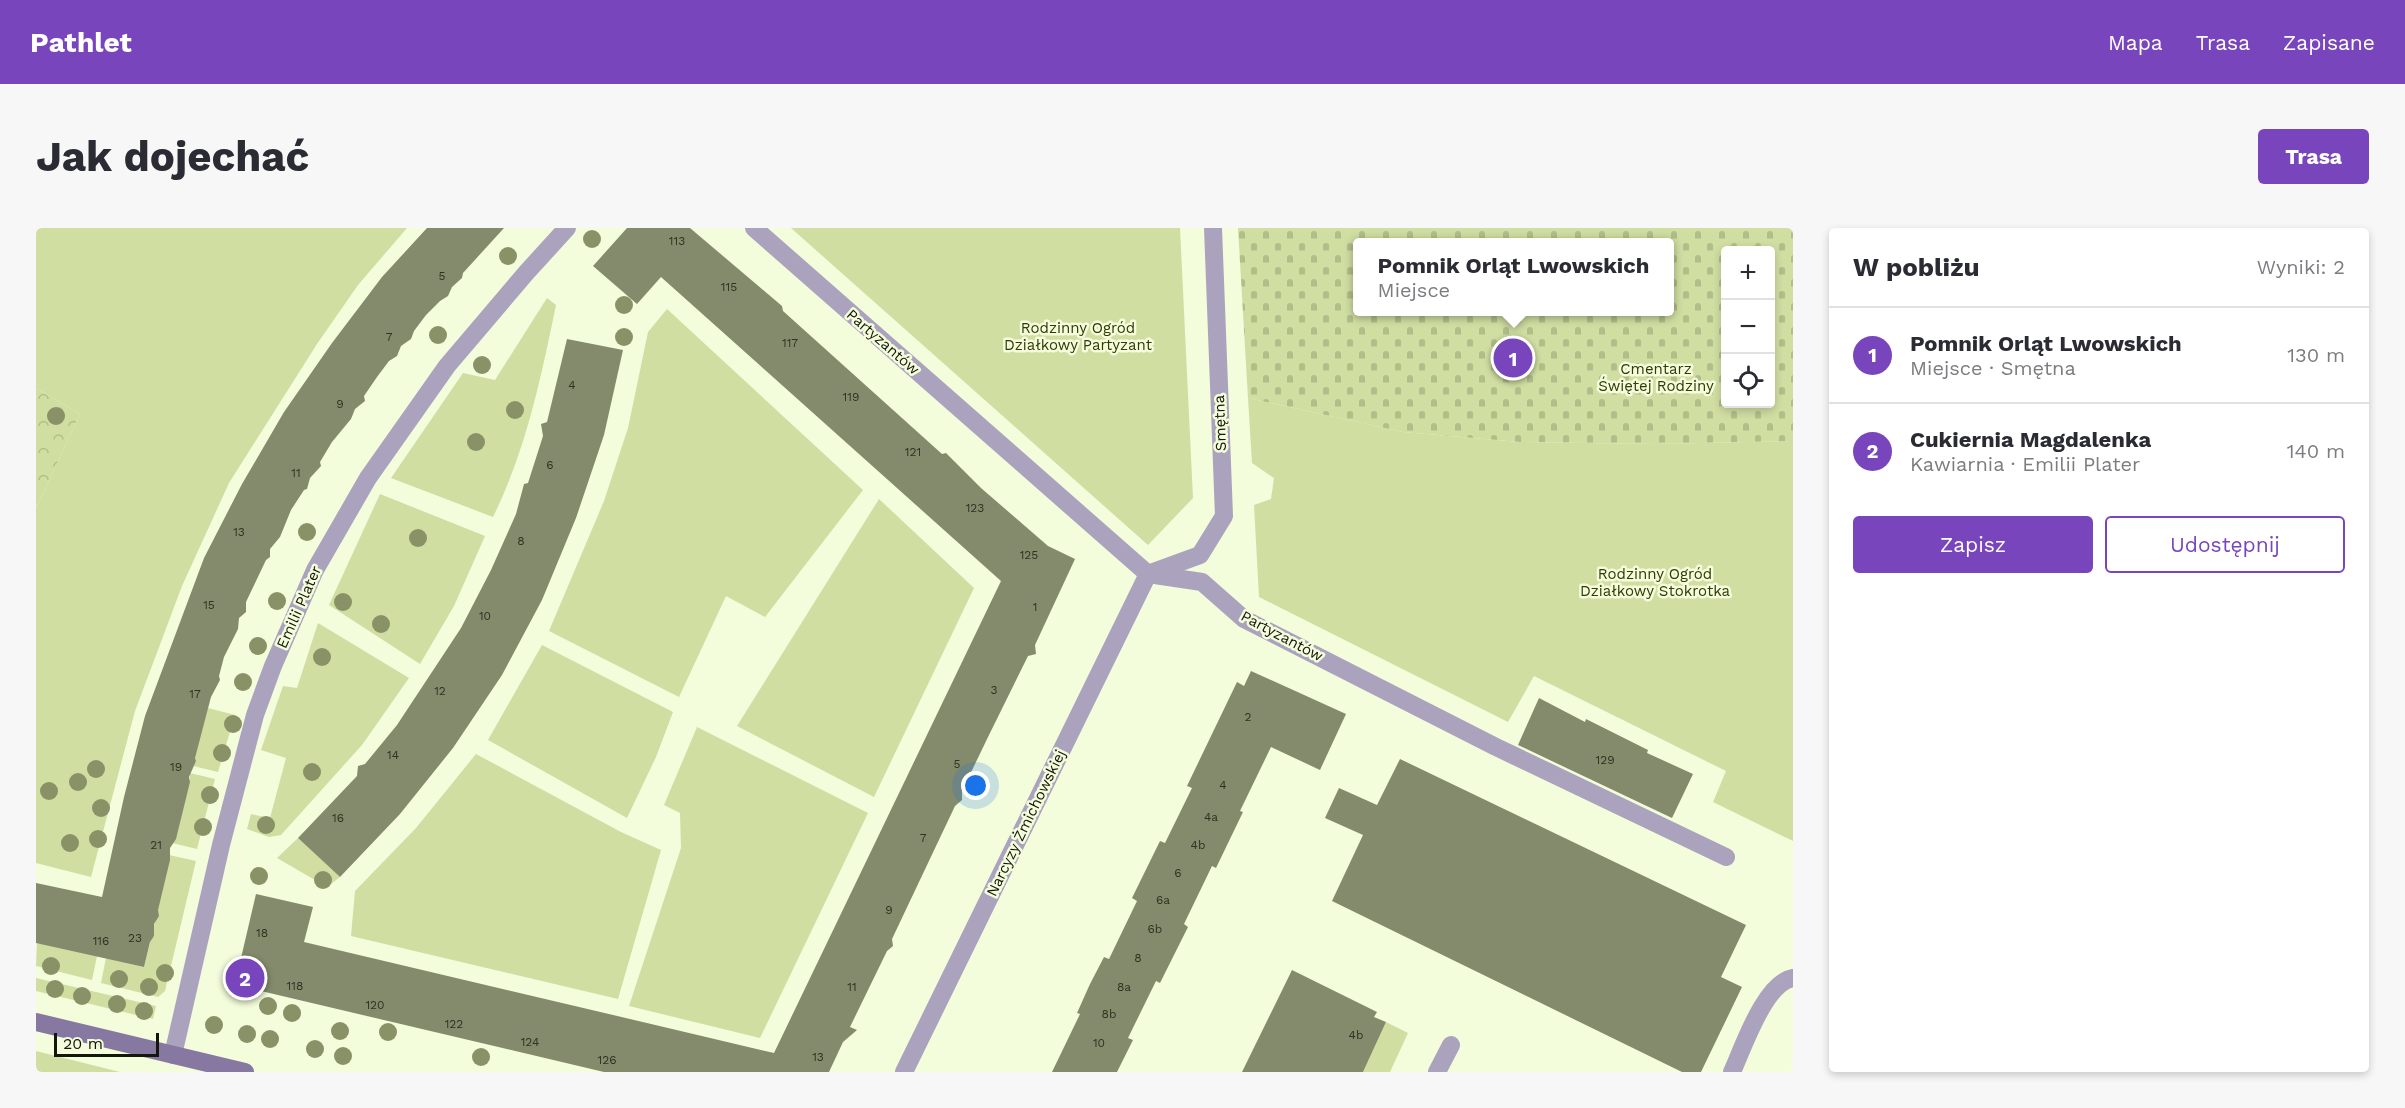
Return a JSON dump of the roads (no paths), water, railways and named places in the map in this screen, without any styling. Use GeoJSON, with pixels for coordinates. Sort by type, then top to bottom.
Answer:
{"type":"FeatureCollection","features":[{"type":"Feature","properties":{"kind":"street","name":"Emilii Plater"},"geometry":{"type":"LineString","coordinates":[[173,1055],[221,845],[255,715],[273,666],[315,570],[368,478],[447,366],[567,228]]}},
{"type":"Feature","properties":{"kind":"street","name":"Partyzantów"},"geometry":{"type":"LineString","coordinates":[[754,228],[1148,574],[1202,582],[1244,619],[1496,747],[1726,857]]}},
{"type":"Feature","properties":{"kind":"street","name":"Smętna"},"geometry":{"type":"LineString","coordinates":[[1148,574],[1200,555],[1224,516],[1213,228]]}},
{"type":"Feature","properties":{"kind":"street","name":"Narcyzy Żmichowskiej"},"geometry":{"type":"LineString","coordinates":[[904,1072],[1148,574]]}},
{"type":"Feature","properties":{"kind":"street"},"geometry":{"type":"LineString","coordinates":[[1732,1072],[1765,1001],[1774,988],[1786,979],[1793,978]]}},
{"type":"Feature","properties":{"kind":"street"},"geometry":{"type":"LineString","coordinates":[[36,1022],[245,1072]]}},
{"type":"Feature","properties":{"kind":"street"},"geometry":{"type":"LineString","coordinates":[[1437,1072],[1451,1045]]}},
{"type":"Feature","properties":{"kind":"place","name":"Pomnik Orląt Lwowskich"},"geometry":{"type":"Point","coordinates":[1513,358]}},
{"type":"Feature","properties":{"kind":"place","name":"Cukiernia Magdalenka"},"geometry":{"type":"Point","coordinates":[245,978]}},
{"type":"Feature","properties":{"kind":"park label","name":"Rodzinny Ogród Działkowy Partyzant"},"geometry":{"type":"Point","coordinates":[1078,336]}},
{"type":"Feature","properties":{"kind":"park label","name":"Cmentarz Świętej Rodziny"},"geometry":{"type":"Point","coordinates":[1656,378]}},
{"type":"Feature","properties":{"kind":"park label","name":"Rodzinny Ogród Działkowy Stokrotka"},"geometry":{"type":"Point","coordinates":[1655,582]}}]}
